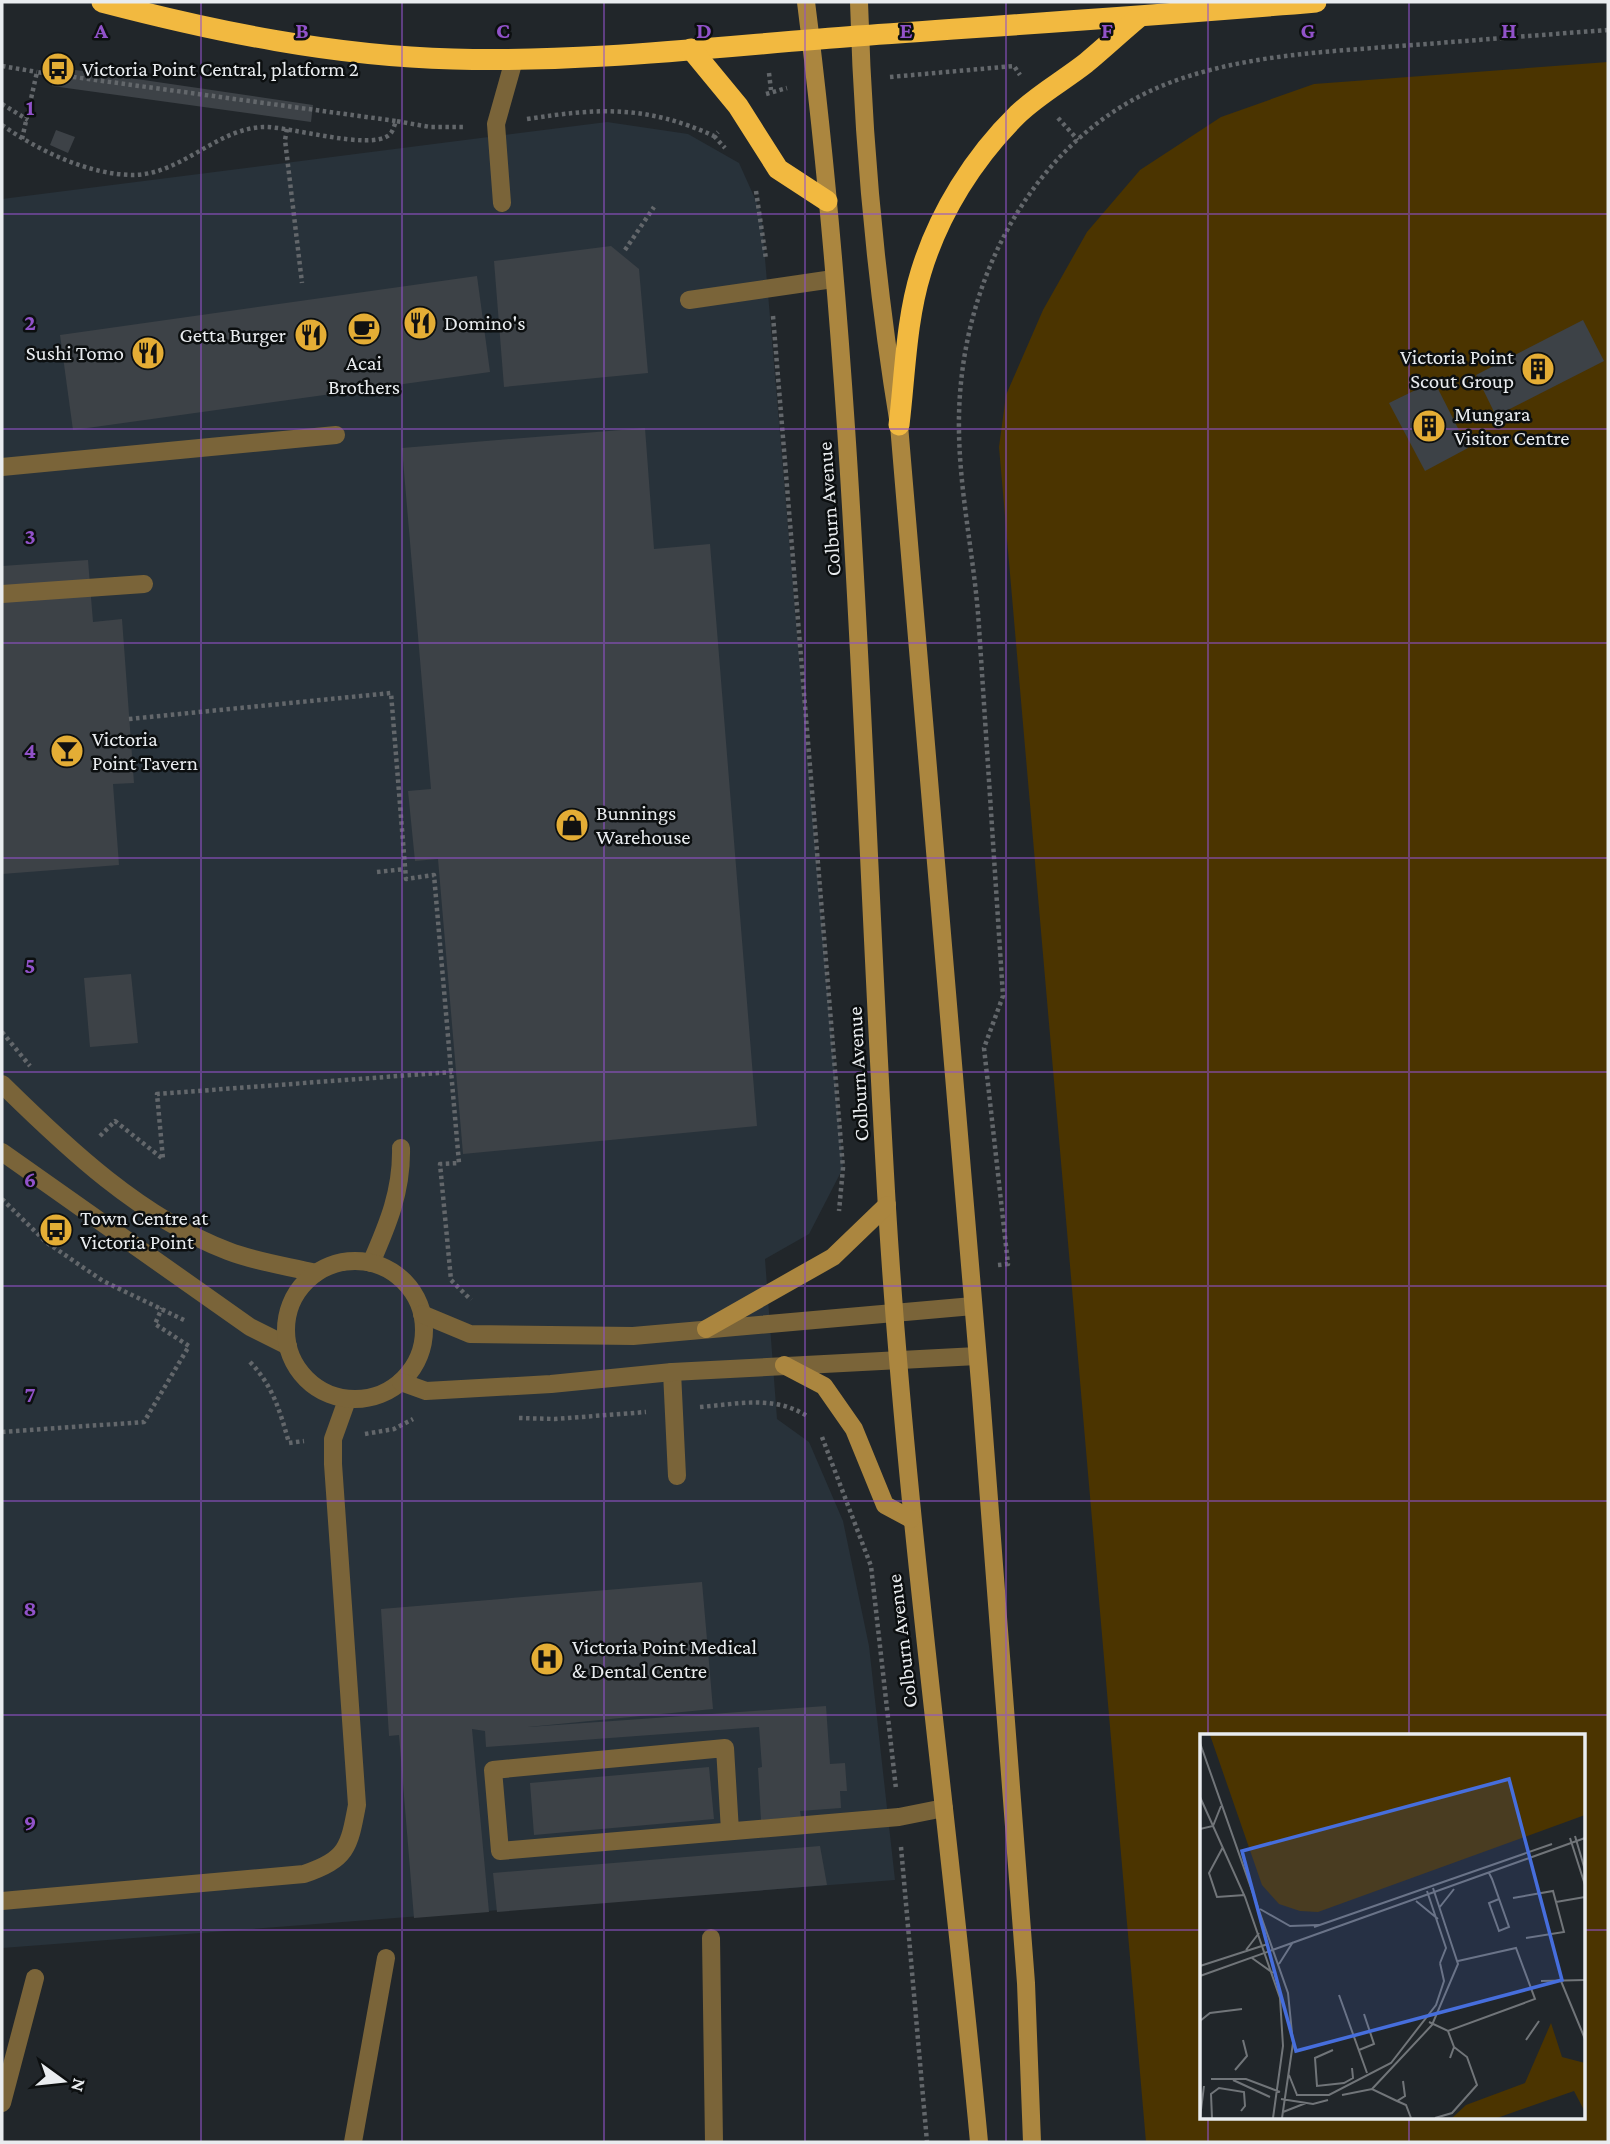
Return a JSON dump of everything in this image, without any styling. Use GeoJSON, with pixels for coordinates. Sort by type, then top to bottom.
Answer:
{"type":"FeatureCollection","features":[{"type":"Feature","properties":{"kind":"highway"},"geometry":{"type":"LineString","coordinates":[[102,2],[230,33],[308,46],[378,55],[514,60],[1138,18],[1316,2]]}},
{"type":"Feature","properties":{"kind":"highway"},"geometry":{"type":"LineString","coordinates":[[899,425],[920,274],[947,209],[992,141],[1019,113],[1050,86],[1083,65],[1138,18]]}},
{"type":"Feature","properties":{"kind":"highway"},"geometry":{"type":"LineString","coordinates":[[691,49],[738,106],[778,169],[827,201]]}},
{"type":"Feature","properties":{"kind":"main road","name":"Colburn Avenue"},"geometry":{"type":"LineString","coordinates":[[806,2],[827,201],[861,646],[894,1313],[911,1519],[979,2142]]}},
{"type":"Feature","properties":{"kind":"main road"},"geometry":{"type":"LineString","coordinates":[[859,2],[861,96],[881,318],[899,425],[973,1306],[1026,1983],[1032,2142]]}},
{"type":"Feature","properties":{"kind":"main road"},"geometry":{"type":"LineString","coordinates":[[705,1329],[833,1257],[887,1205]]}},
{"type":"Feature","properties":{"kind":"main road"},"geometry":{"type":"LineString","coordinates":[[784,1365],[824,1386],[854,1429],[885,1505],[911,1519]]}},
{"type":"Feature","properties":{"kind":"street"},"geometry":{"type":"LineString","coordinates":[[502,203],[496,124],[514,60]]}},
{"type":"Feature","properties":{"kind":"street"},"geometry":{"type":"LineString","coordinates":[[689,300],[833,279]]}},
{"type":"Feature","properties":{"kind":"street"},"geometry":{"type":"LineString","coordinates":[[2,467],[336,435]]}},
{"type":"Feature","properties":{"kind":"street"},"geometry":{"type":"LineString","coordinates":[[2,594],[144,584]]}},
{"type":"Feature","properties":{"kind":"street"},"geometry":{"type":"LineString","coordinates":[[2,1084],[62,1142],[132,1196],[181,1229],[237,1254],[316,1273]]}},
{"type":"Feature","properties":{"kind":"street"},"geometry":{"type":"LineString","coordinates":[[371,1263],[392,1216],[401,1174],[401,1148]]}},
{"type":"Feature","properties":{"kind":"street"},"geometry":{"type":"LineString","coordinates":[[2,1152],[250,1327],[288,1346]]}},
{"type":"Feature","properties":{"kind":"street"},"geometry":{"type":"LineString","coordinates":[[351,1261],[371,1263],[388,1269],[404,1281],[415,1296],[422,1314],[424,1332],[421,1351],[414,1367],[401,1382],[385,1393],[367,1399],[347,1400],[327,1394],[309,1382],[295,1366],[288,1346],[286,1325],[291,1305],[301,1287],[316,1273],[351,1261]]}},
{"type":"Feature","properties":{"kind":"street"},"geometry":{"type":"LineString","coordinates":[[422,1314],[470,1334],[633,1336],[973,1306]]}},
{"type":"Feature","properties":{"kind":"street"},"geometry":{"type":"LineString","coordinates":[[401,1382],[426,1391],[672,1372],[977,1356]]}},
{"type":"Feature","properties":{"kind":"street"},"geometry":{"type":"LineString","coordinates":[[672,1372],[677,1476]]}},
{"type":"Feature","properties":{"kind":"street"},"geometry":{"type":"LineString","coordinates":[[2,1901],[304,1874],[333,1863],[351,1839],[357,1805],[333,1439],[347,1400]]}},
{"type":"Feature","properties":{"kind":"street"},"geometry":{"type":"LineString","coordinates":[[730,1831],[725,1748],[494,1770],[500,1852],[899,1817],[944,1808]]}},
{"type":"Feature","properties":{"kind":"street"},"geometry":{"type":"LineString","coordinates":[[711,1938],[714,2142]]}},
{"type":"Feature","properties":{"kind":"street"},"geometry":{"type":"LineString","coordinates":[[353,2142],[386,1958]]}},
{"type":"Feature","properties":{"kind":"street"},"geometry":{"type":"LineString","coordinates":[[2,2103],[35,1978]]}},
{"type":"Feature","properties":{"kind":"path"},"geometry":{"type":"LineString","coordinates":[[969,1268],[1008,1264],[984,1048],[1003,996],[977,598],[959,433],[960,390],[974,309],[1002,240],[1046,169],[1078,140],[1138,97],[1222,66],[1284,55],[1608,30]]}},
{"type":"Feature","properties":{"kind":"path"},"geometry":{"type":"LineString","coordinates":[[2,66],[449,128],[581,111],[622,109],[664,116],[714,136],[731,156]]}},
{"type":"Feature","properties":{"kind":"path"},"geometry":{"type":"LineString","coordinates":[[892,76],[1014,66],[1022,78]]}},
{"type":"Feature","properties":{"kind":"path"},"geometry":{"type":"LineString","coordinates":[[22,139],[37,72]]}},
{"type":"Feature","properties":{"kind":"path"},"geometry":{"type":"LineString","coordinates":[[769,72],[771,90]]}},
{"type":"Feature","properties":{"kind":"path"},"geometry":{"type":"LineString","coordinates":[[762,97],[771,90],[794,87]]}},
{"type":"Feature","properties":{"kind":"path"},"geometry":{"type":"LineString","coordinates":[[2,104],[28,121]]}},
{"type":"Feature","properties":{"kind":"path"},"geometry":{"type":"LineString","coordinates":[[2,125],[22,139],[86,166],[134,175],[166,169],[247,130],[260,127],[348,139],[375,139],[390,135],[396,121]]}},
{"type":"Feature","properties":{"kind":"path"},"geometry":{"type":"LineString","coordinates":[[1060,121],[1078,140]]}},
{"type":"Feature","properties":{"kind":"path"},"geometry":{"type":"LineString","coordinates":[[714,136],[722,128]]}},
{"type":"Feature","properties":{"kind":"path"},"geometry":{"type":"LineString","coordinates":[[287,130],[285,140],[302,283]]}},
{"type":"Feature","properties":{"kind":"path"},"geometry":{"type":"LineString","coordinates":[[755,185],[780,374],[844,1168],[838,1212],[833,1220]]}},
{"type":"Feature","properties":{"kind":"path"},"geometry":{"type":"LineString","coordinates":[[625,250],[654,208]]}},
{"type":"Feature","properties":{"kind":"path"},"geometry":{"type":"LineString","coordinates":[[129,719],[391,693],[406,879],[433,875],[459,1163],[440,1164],[451,1280],[476,1303]]}},
{"type":"Feature","properties":{"kind":"path"},"geometry":{"type":"LineString","coordinates":[[377,872],[405,869]]}},
{"type":"Feature","properties":{"kind":"path"},"geometry":{"type":"LineString","coordinates":[[100,1136],[115,1121],[163,1159],[158,1094],[452,1072]]}},
{"type":"Feature","properties":{"kind":"path"},"geometry":{"type":"LineString","coordinates":[[2,1199],[46,1242],[103,1281],[193,1324]]}},
{"type":"Feature","properties":{"kind":"path"},"geometry":{"type":"LineString","coordinates":[[2,1432],[144,1422],[189,1346],[155,1324],[162,1308]]}},
{"type":"Feature","properties":{"kind":"path"},"geometry":{"type":"LineString","coordinates":[[245,1355],[266,1379],[278,1401],[289,1443],[394,1429],[417,1418]]}},
{"type":"Feature","properties":{"kind":"path"},"geometry":{"type":"LineString","coordinates":[[509,1386],[510,1418],[555,1419],[770,1402],[791,1406],[811,1419]]}},
{"type":"Feature","properties":{"kind":"path"},"geometry":{"type":"LineString","coordinates":[[816,1427],[821,1436]]}},
{"type":"Feature","properties":{"kind":"shaded area"},"geometry":{"type":"Polygon","coordinates":[[[1608,62],[1608,2142],[1146,2142],[999,447],[1006,395],[1043,310],[1087,232],[1140,170],[1221,117],[1314,84],[1608,62]]]}},
{"type":"Feature","properties":{"kind":"shaded area"},"geometry":{"type":"Polygon","coordinates":[[[607,122],[688,134],[739,163],[761,212],[843,1168],[809,1234],[765,1259],[777,1419],[809,1442],[843,1521],[869,1646],[895,1880],[2,1948],[2,199],[607,122]]]}},
{"type":"Feature","properties":{"kind":"building"},"geometry":{"type":"Polygon","coordinates":[[[55,67],[313,105],[311,122],[52,86],[55,67]]]}},
{"type":"Feature","properties":{"kind":"building"},"geometry":{"type":"Polygon","coordinates":[[[56,130],[75,137],[68,153],[50,145],[56,130]]]}},
{"type":"Feature","properties":{"kind":"building"},"geometry":{"type":"Polygon","coordinates":[[[611,246],[639,269],[648,373],[504,387],[494,261],[611,246]]]}},
{"type":"Feature","properties":{"kind":"building"},"geometry":{"type":"Polygon","coordinates":[[[477,276],[490,372],[73,430],[60,335],[477,276]]]}},
{"type":"Feature","properties":{"kind":"building","name":"Victoria Point Scout Group"},"geometry":{"type":"Polygon","coordinates":[[[1583,320],[1604,361],[1496,416],[1476,375],[1583,320]]]}},
{"type":"Feature","properties":{"kind":"building","name":"Mungara Visitor Centre"},"geometry":{"type":"Polygon","coordinates":[[[1434,381],[1468,448],[1425,471],[1389,403],[1434,381]]]}},
{"type":"Feature","properties":{"kind":"building","name":"Bunnings Warehouse"},"geometry":{"type":"Polygon","coordinates":[[[645,428],[654,549],[710,544],[757,1126],[463,1154],[438,859],[415,861],[408,791],[431,789],[402,448],[645,428]]]}},
{"type":"Feature","properties":{"kind":"building","name":"Victoria Point Tavern"},"geometry":{"type":"Polygon","coordinates":[[[88,560],[93,622],[122,619],[134,783],[113,784],[119,865],[2,874],[2,566],[88,560]]]}},
{"type":"Feature","properties":{"kind":"building"},"geometry":{"type":"Polygon","coordinates":[[[131,974],[138,1043],[90,1047],[84,978],[131,974]]]}},
{"type":"Feature","properties":{"kind":"building","name":"Victoria Point Medical & Dental Centre"},"geometry":{"type":"Polygon","coordinates":[[[702,1582],[713,1709],[528,1727],[826,1706],[830,1764],[845,1763],[847,1791],[840,1791],[841,1808],[800,1811],[801,1817],[761,1820],[758,1768],[762,1767],[759,1727],[486,1747],[485,1731],[472,1729],[489,1912],[414,1918],[399,1735],[389,1736],[381,1609],[702,1582]]]}},
{"type":"Feature","properties":{"kind":"building"},"geometry":{"type":"Polygon","coordinates":[[[709,1767],[714,1819],[534,1835],[530,1783],[709,1767]]]}},
{"type":"Feature","properties":{"kind":"building"},"geometry":{"type":"Polygon","coordinates":[[[820,1846],[827,1885],[497,1912],[493,1873],[820,1846]]]}},
{"type":"Feature","properties":{"kind":"place","name":"Victoria Point Central, platform 2"},"geometry":{"type":"Point","coordinates":[58,69]}},
{"type":"Feature","properties":{"kind":"place","name":"Domino's"},"geometry":{"type":"Point","coordinates":[420,323]}},
{"type":"Feature","properties":{"kind":"place","name":"Acai Brothers"},"geometry":{"type":"Point","coordinates":[364,329]}},
{"type":"Feature","properties":{"kind":"place","name":"Getta Burger"},"geometry":{"type":"Point","coordinates":[311,335]}},
{"type":"Feature","properties":{"kind":"place","name":"Sushi Tomo"},"geometry":{"type":"Point","coordinates":[148,353]}},
{"type":"Feature","properties":{"kind":"place","name":"Victoria Point Scout Group"},"geometry":{"type":"Point","coordinates":[1538,369]}},
{"type":"Feature","properties":{"kind":"place","name":"Mungara Visitor Centre"},"geometry":{"type":"Point","coordinates":[1429,426]}},
{"type":"Feature","properties":{"kind":"place","name":"Victoria Point Tavern"},"geometry":{"type":"Point","coordinates":[67,751]}},
{"type":"Feature","properties":{"kind":"place","name":"Bunnings Warehouse"},"geometry":{"type":"Point","coordinates":[572,825]}},
{"type":"Feature","properties":{"kind":"place","name":"Town Centre at Victoria Point"},"geometry":{"type":"Point","coordinates":[56,1230]}},
{"type":"Feature","properties":{"kind":"place","name":"Victoria Point Medical & Dental Centre"},"geometry":{"type":"Point","coordinates":[547,1659]}}]}
